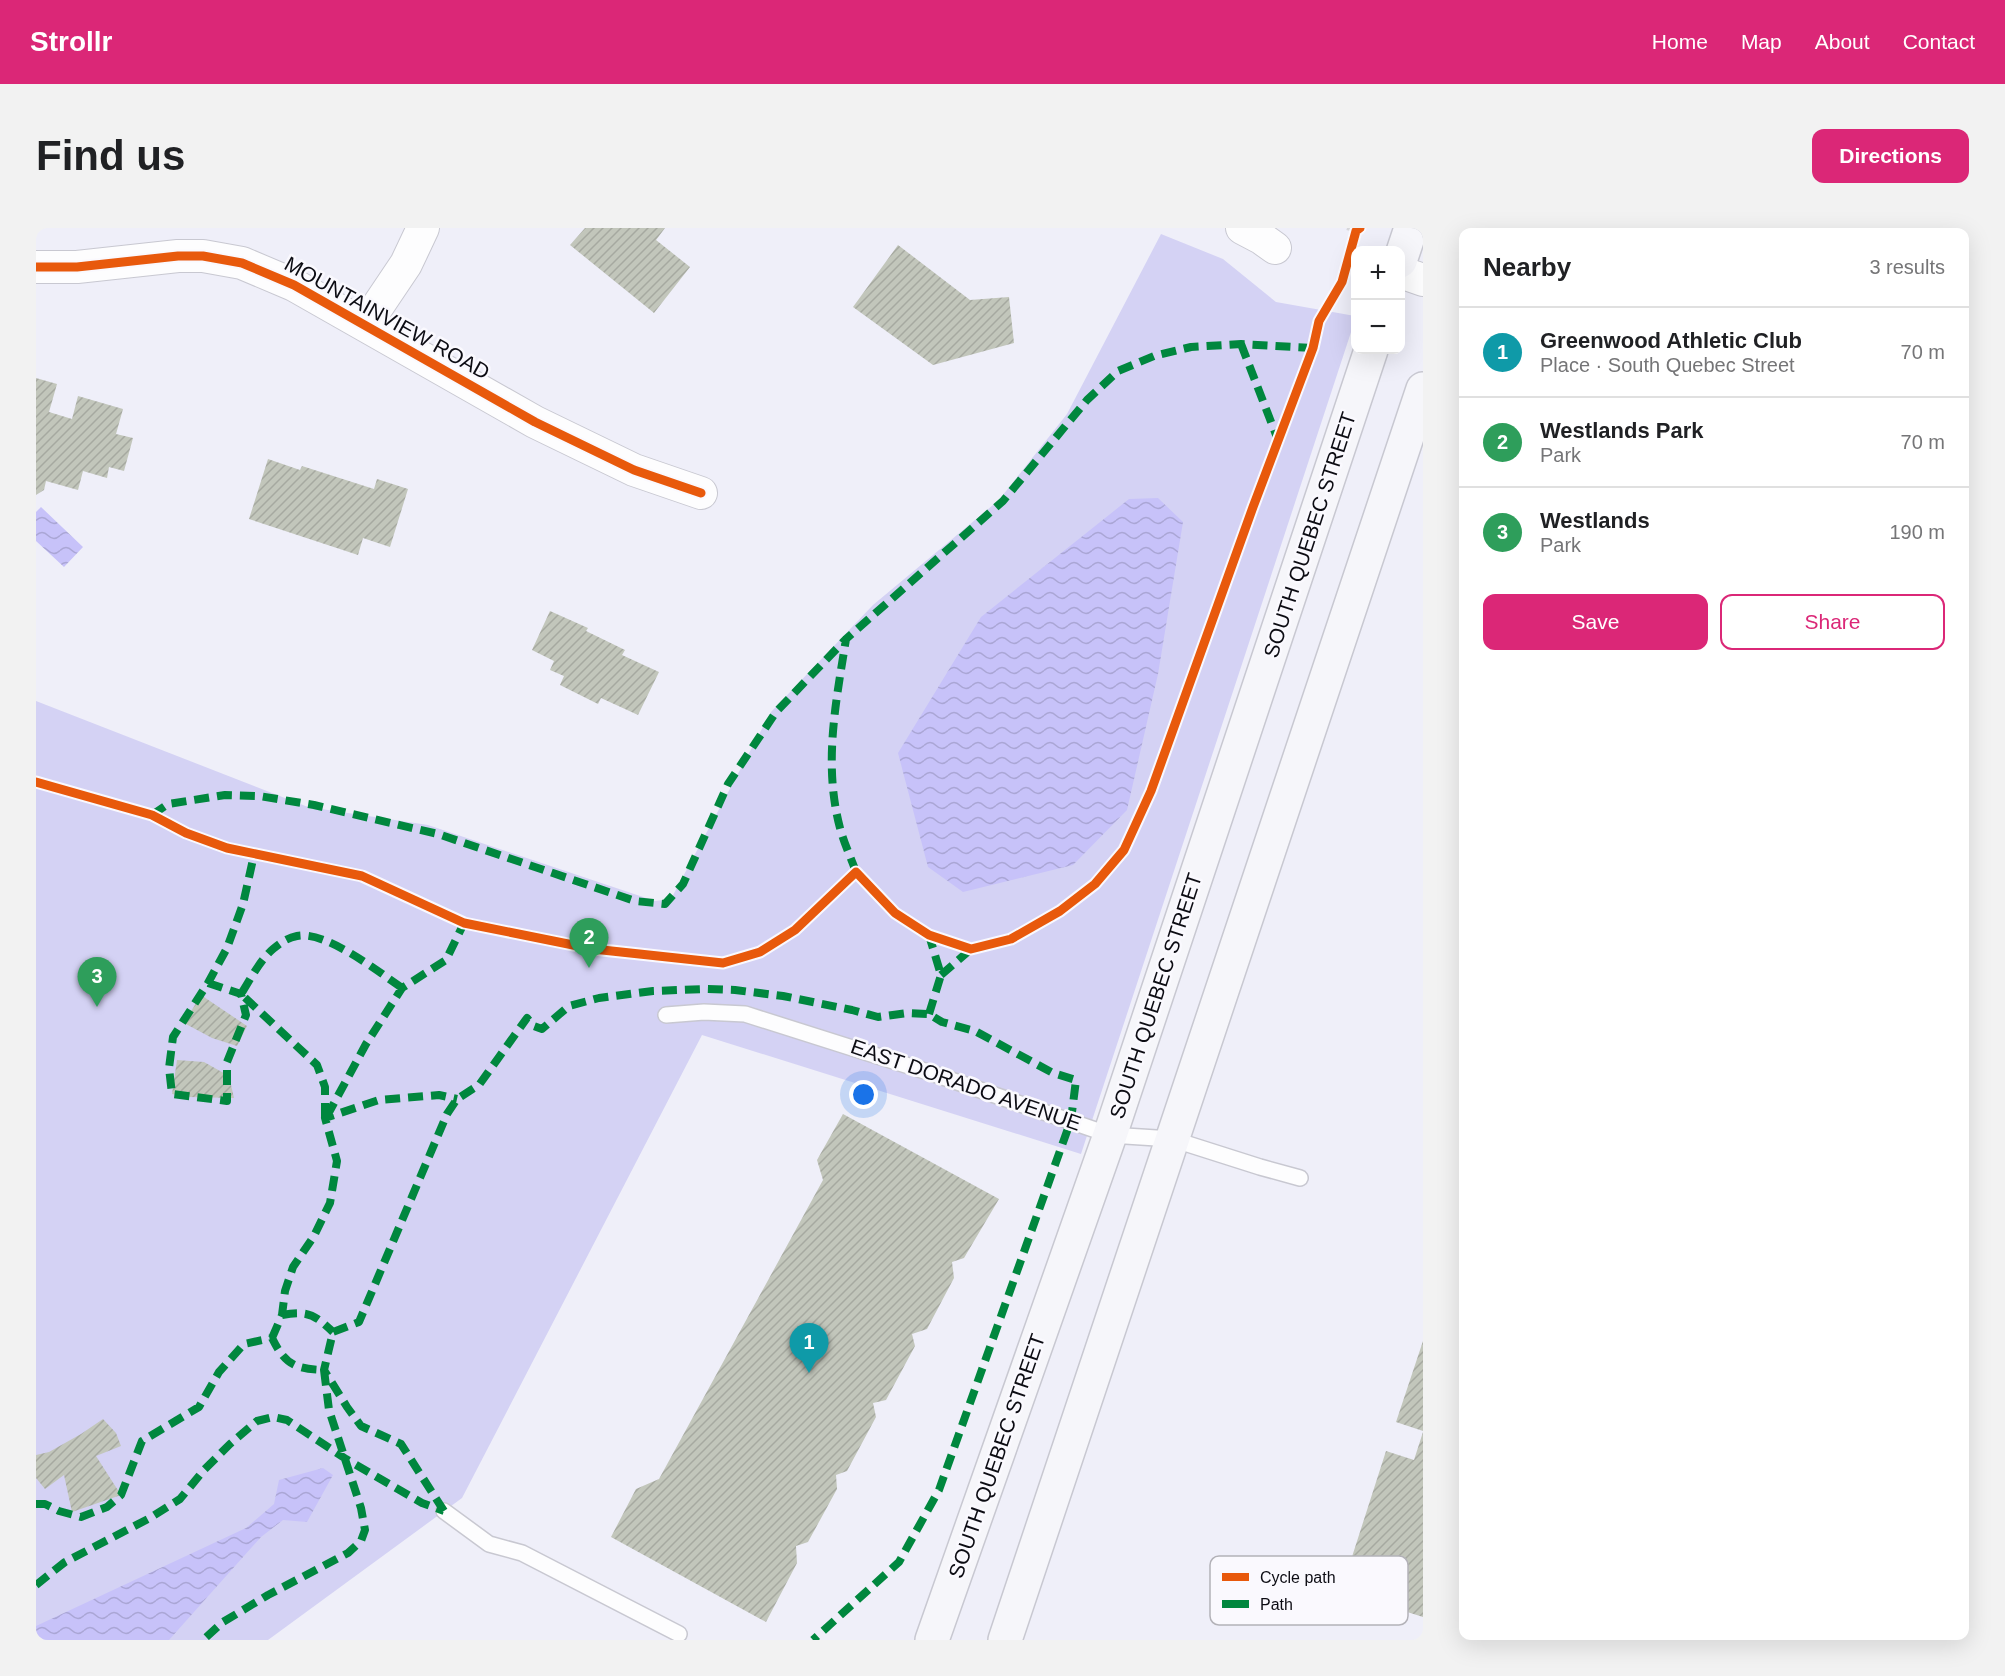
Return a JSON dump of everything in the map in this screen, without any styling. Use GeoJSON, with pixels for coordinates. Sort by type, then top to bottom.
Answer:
{"type":"FeatureCollection","features":[{"type":"Feature","properties":{"kind":"main road"},"geometry":{"type":"LineString","coordinates":[[1405,248],[1411,228]]}},
{"type":"Feature","properties":{"kind":"main road","name":"SOUTH QUEBEC STREET"},"geometry":{"type":"LineString","coordinates":[[932,1640],[1110,1135],[1370,354]]}},
{"type":"Feature","properties":{"kind":"main road"},"geometry":{"type":"LineString","coordinates":[[1005,1640],[1423,389]]}},
{"type":"Feature","properties":{"kind":"street"},"geometry":{"type":"LineString","coordinates":[[365,325],[406,264],[423,228]]}},
{"type":"Feature","properties":{"kind":"street"},"geometry":{"type":"LineString","coordinates":[[1242,228],[1261,237],[1275,248]]}},
{"type":"Feature","properties":{"kind":"street","name":"MOUNTAINVIEW ROAD"},"geometry":{"type":"LineString","coordinates":[[36,267],[77,267],[178,256],[223,259],[242,263],[276,276],[535,422],[634,470],[701,493]]}},
{"type":"Feature","properties":{"kind":"street"},"geometry":{"type":"LineString","coordinates":[[1405,273],[1423,280]]}},
{"type":"Feature","properties":{"kind":"lane","name":"EAST DORADO AVENUE"},"geometry":{"type":"LineString","coordinates":[[666,1015],[704,1012],[745,1014],[931,1072],[1110,1135],[1172,1139],[1300,1178]]}},
{"type":"Feature","properties":{"kind":"lane"},"geometry":{"type":"LineString","coordinates":[[444,1511],[489,1544],[522,1553],[679,1634]]}},
{"type":"Feature","properties":{"kind":"path"},"geometry":{"type":"LineString","coordinates":[[1347,228],[1356,231]]}},
{"type":"Feature","properties":{"kind":"shaded area"},"geometry":{"type":"Polygon","coordinates":[[[1161,234],[1223,259],[1276,302],[1351,315],[1351,332],[1081,1154],[702,1035],[462,1498],[268,1640],[36,1640],[36,701],[308,807],[428,825],[655,901],[671,899],[771,712],[873,605],[999,500],[1067,414],[1161,234]]]}},
{"type":"Feature","properties":{"kind":"water"},"geometry":{"type":"Polygon","coordinates":[[[1158,498],[1183,522],[1158,674],[1127,810],[1073,865],[963,892],[928,867],[898,753],[981,617],[1129,499],[1158,498]]]}},
{"type":"Feature","properties":{"kind":"water"},"geometry":{"type":"Polygon","coordinates":[[[41,507],[83,547],[64,567],[36,541],[36,512],[41,507]]]}},
{"type":"Feature","properties":{"kind":"water"},"geometry":{"type":"Polygon","coordinates":[[[323,1468],[333,1475],[307,1522],[283,1520],[261,1537],[169,1640],[36,1640],[36,1626],[246,1528],[274,1504],[279,1480],[323,1468]]]}},
{"type":"Feature","properties":{"kind":"building"},"geometry":{"type":"Polygon","coordinates":[[[585,228],[665,228],[656,240],[690,267],[654,313],[570,245],[585,228]]]}},
{"type":"Feature","properties":{"kind":"building"},"geometry":{"type":"Polygon","coordinates":[[[898,245],[970,300],[1009,297],[1014,343],[933,365],[853,307],[898,245]]]}},
{"type":"Feature","properties":{"kind":"building"},"geometry":{"type":"Polygon","coordinates":[[[36,378],[57,384],[49,412],[72,419],[78,396],[123,409],[116,434],[133,438],[124,471],[109,467],[107,478],[83,471],[78,490],[46,481],[44,490],[36,495],[36,378]]]}},
{"type":"Feature","properties":{"kind":"building"},"geometry":{"type":"Polygon","coordinates":[[[268,459],[300,470],[302,466],[374,489],[377,479],[408,489],[390,547],[363,538],[358,555],[249,519],[268,459]]]}},
{"type":"Feature","properties":{"kind":"building"},"geometry":{"type":"Polygon","coordinates":[[[550,611],[588,628],[586,631],[625,650],[622,655],[659,672],[638,715],[601,698],[598,704],[560,685],[564,676],[550,670],[554,661],[532,650],[550,611]]]}},
{"type":"Feature","properties":{"kind":"building"},"geometry":{"type":"Polygon","coordinates":[[[201,995],[247,1026],[237,1046],[212,1038],[184,1023],[201,995]]]}},
{"type":"Feature","properties":{"kind":"building"},"geometry":{"type":"Polygon","coordinates":[[[177,1060],[204,1062],[229,1076],[234,1098],[189,1097],[172,1094],[177,1060]]]}},
{"type":"Feature","properties":{"kind":"building"},"geometry":{"type":"Polygon","coordinates":[[[843,1114],[999,1199],[964,1258],[952,1262],[954,1278],[927,1329],[912,1334],[915,1346],[886,1400],[873,1403],[876,1417],[847,1471],[836,1475],[837,1489],[808,1542],[796,1546],[797,1563],[766,1622],[611,1537],[636,1489],[659,1479],[823,1180],[817,1160],[843,1114]]]}},
{"type":"Feature","properties":{"kind":"building"},"geometry":{"type":"Polygon","coordinates":[[[1423,1341],[1423,1431],[1396,1422],[1423,1341]]]}},
{"type":"Feature","properties":{"kind":"building"},"geometry":{"type":"Polygon","coordinates":[[[103,1419],[116,1433],[121,1446],[96,1456],[121,1495],[72,1512],[64,1475],[45,1489],[36,1478],[36,1455],[49,1452],[103,1419]]]}},
{"type":"Feature","properties":{"kind":"building"},"geometry":{"type":"Polygon","coordinates":[[[1423,1432],[1423,1617],[1408,1612],[1408,1556],[1352,1556],[1386,1451],[1414,1460],[1423,1432]]]}},
{"type":"Feature","properties":{"kind":"marked path"},"geometry":{"type":"LineString","coordinates":[[1241,344],[1278,440]]}},
{"type":"Feature","properties":{"kind":"marked path"},"geometry":{"type":"LineString","coordinates":[[856,872],[840,828],[832,780],[833,733],[846,639],[1003,501],[1087,400],[1118,371],[1154,356],[1191,347],[1241,344],[1313,348]]}},
{"type":"Feature","properties":{"kind":"marked path"},"geometry":{"type":"LineString","coordinates":[[152,815],[168,804],[225,795],[259,796],[314,805],[438,834],[635,901],[665,904],[683,884],[728,784],[776,712],[846,639]]}},
{"type":"Feature","properties":{"kind":"marked path"},"geometry":{"type":"LineString","coordinates":[[208,983],[241,994],[246,1015],[227,1062],[227,1101],[172,1094],[169,1068],[173,1037],[208,983],[227,948],[243,904],[254,855]]}},
{"type":"Feature","properties":{"kind":"marked path"},"geometry":{"type":"LineString","coordinates":[[327,1116],[366,1044],[402,988],[446,960],[464,923]]}},
{"type":"Feature","properties":{"kind":"marked path"},"geometry":{"type":"LineString","coordinates":[[929,935],[941,975],[929,1014]]}},
{"type":"Feature","properties":{"kind":"marked path"},"geometry":{"type":"LineString","coordinates":[[325,1118],[325,1087],[317,1065],[241,994],[268,954],[284,941],[297,936],[322,939],[366,963],[402,988]]}},
{"type":"Feature","properties":{"kind":"marked path"},"geometry":{"type":"LineString","coordinates":[[941,975],[971,949]]}},
{"type":"Feature","properties":{"kind":"marked path"},"geometry":{"type":"LineString","coordinates":[[444,1511],[401,1444],[361,1426],[324,1370],[333,1332],[359,1322],[447,1114],[457,1099],[479,1085],[527,1018],[534,1026],[542,1029],[569,1006],[599,998],[653,991],[706,989],[783,996],[878,1017],[907,1013],[929,1014],[942,1022],[975,1031],[1053,1073],[1076,1080],[1071,1120],[939,1490],[899,1562],[813,1640]]}},
{"type":"Feature","properties":{"kind":"marked path"},"geometry":{"type":"LineString","coordinates":[[272,1338],[282,1315],[285,1291],[293,1267],[314,1236],[330,1203],[337,1161],[325,1118],[379,1100],[439,1095],[457,1099]]}},
{"type":"Feature","properties":{"kind":"marked path"},"geometry":{"type":"LineString","coordinates":[[282,1315],[298,1313],[310,1315],[333,1332]]}},
{"type":"Feature","properties":{"kind":"marked path"},"geometry":{"type":"LineString","coordinates":[[36,1504],[45,1504],[59,1511],[81,1517],[107,1507],[121,1495],[142,1441],[199,1407],[219,1372],[244,1344],[272,1338],[281,1354],[292,1363],[305,1368],[324,1370],[329,1410],[361,1508],[365,1530],[361,1541],[348,1553],[268,1595],[223,1622],[203,1640]]}},
{"type":"Feature","properties":{"kind":"marked path"},"geometry":{"type":"LineString","coordinates":[[36,1585],[65,1562],[148,1519],[180,1499],[230,1444],[257,1421],[273,1417],[287,1420],[346,1459],[422,1503],[444,1511]]}},
{"type":"Feature","properties":{"kind":"cycle path"},"geometry":{"type":"LineString","coordinates":[[36,782],[152,815],[186,833],[227,848],[362,876],[464,923],[593,949],[723,963],[760,952],[795,930],[856,872],[895,913],[929,935],[971,949],[1011,939],[1060,911],[1095,884],[1124,850],[1151,791],[1313,348],[1319,321],[1342,282],[1356,231],[1360,228]]}},
{"type":"Feature","properties":{"kind":"cycle path"},"geometry":{"type":"LineString","coordinates":[[36,267],[77,267],[178,256],[203,256],[242,263],[294,285],[535,422],[634,470],[701,493]]}},
{"type":"Feature","properties":{"kind":"place","name":"Westlands Park"},"geometry":{"type":"Point","coordinates":[589,968]}},
{"type":"Feature","properties":{"kind":"place","name":"Westlands"},"geometry":{"type":"Point","coordinates":[97,1007]}},
{"type":"Feature","properties":{"kind":"place","name":"Greenwood Athletic Club"},"geometry":{"type":"Point","coordinates":[809,1373]}}]}
